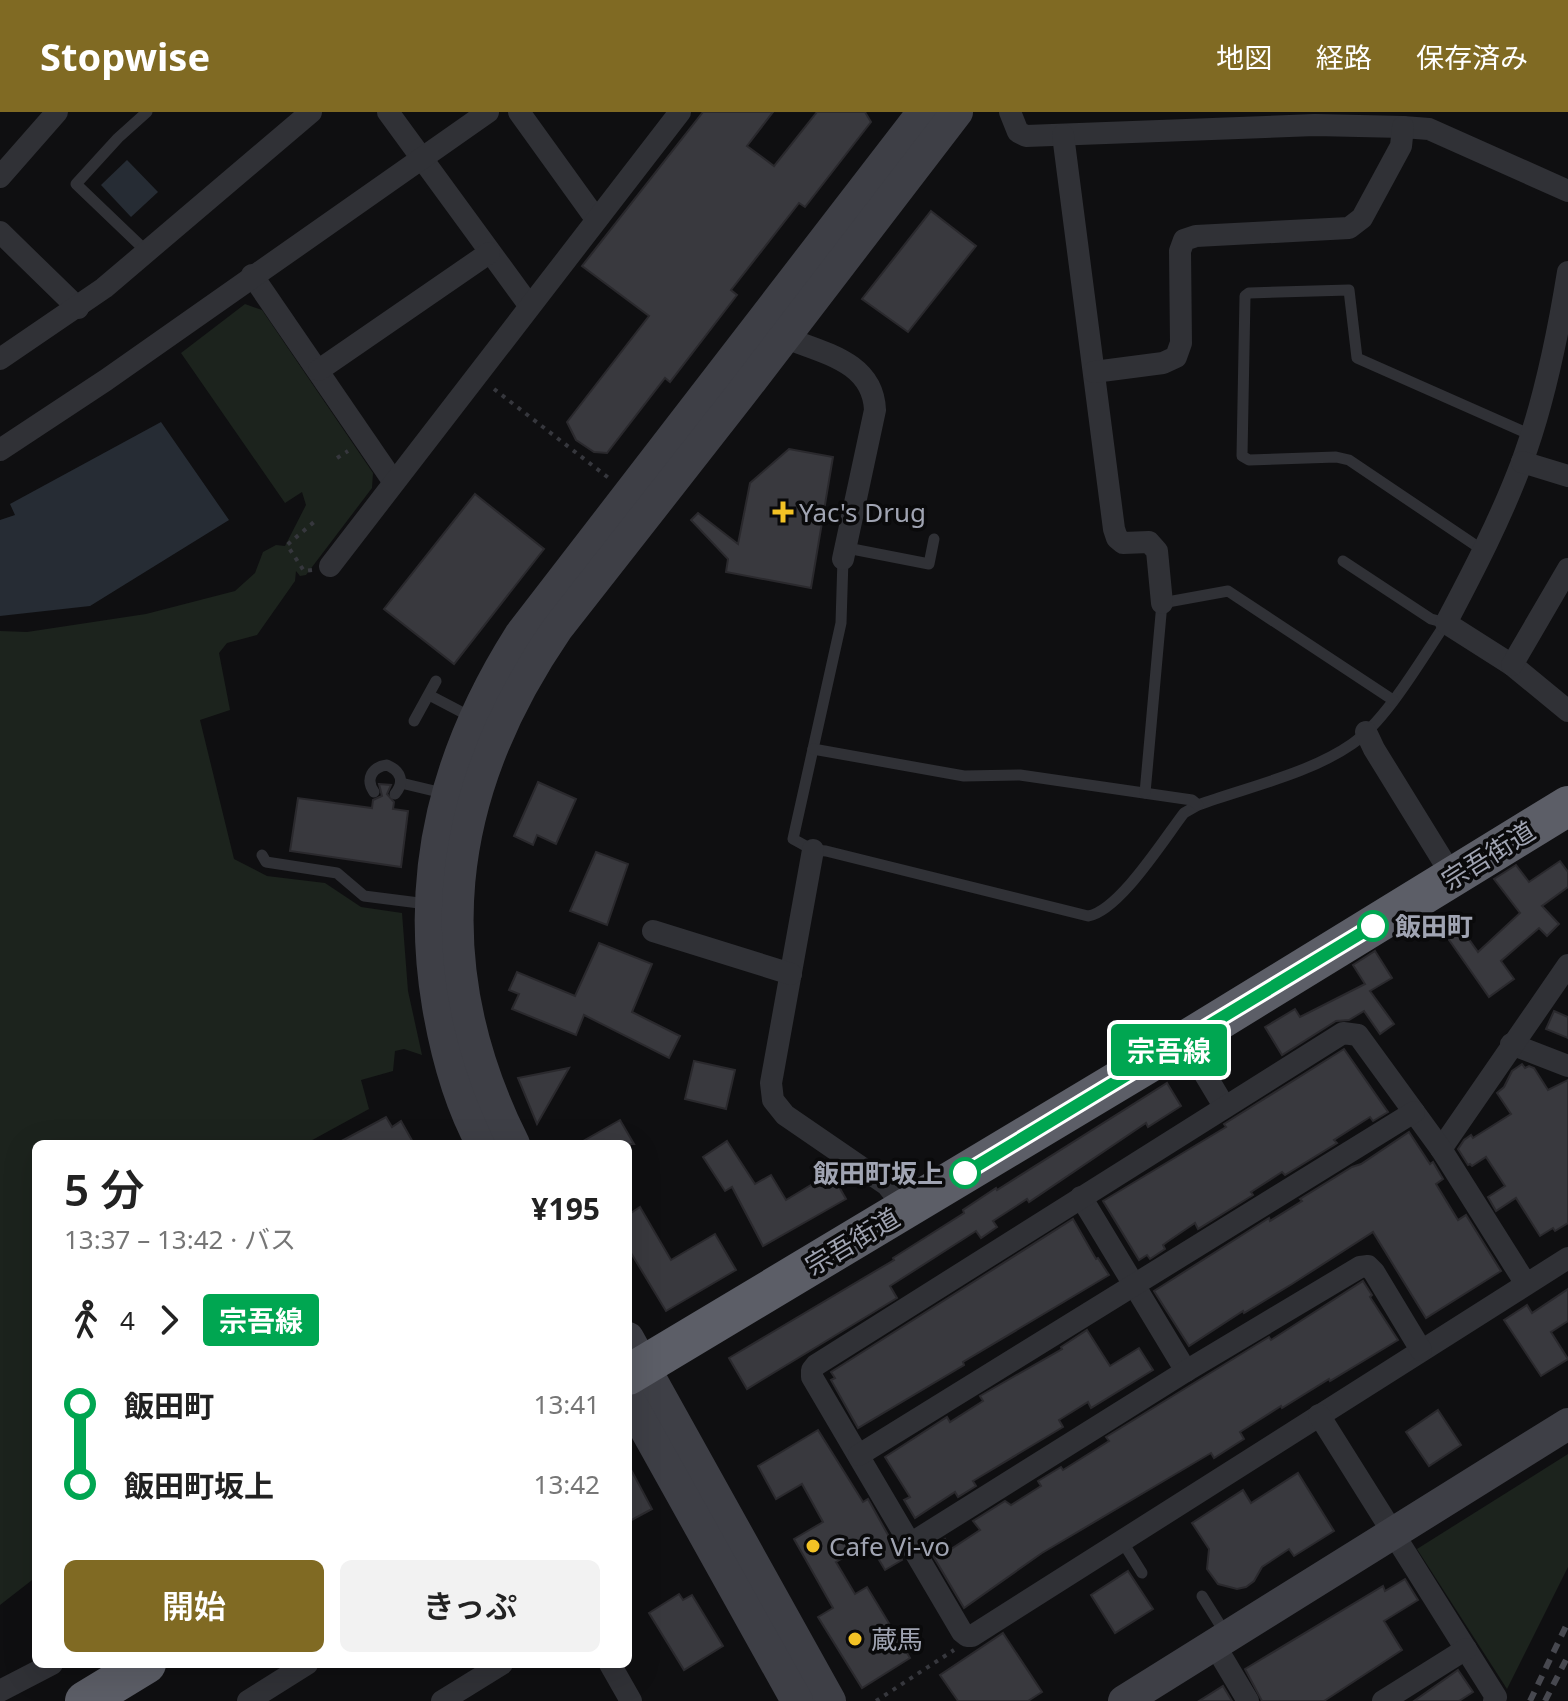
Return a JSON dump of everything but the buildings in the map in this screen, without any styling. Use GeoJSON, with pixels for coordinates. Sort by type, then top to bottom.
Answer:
{"type":"FeatureCollection","features":[{"type":"Feature","properties":{"kind":"highway","name":"宗吾街道"},"geometry":{"type":"LineString","coordinates":[[632,1369],[906,1209],[1568,806]]}},
{"type":"Feature","properties":{"kind":"highway"},"geometry":{"type":"LineString","coordinates":[[85,1701],[139,1668]]}},
{"type":"Feature","properties":{"kind":"street"},"geometry":{"type":"LineString","coordinates":[[0,177],[57,112]]}},
{"type":"Feature","properties":{"kind":"street"},"geometry":{"type":"LineString","coordinates":[[0,359],[78,308],[311,112]]}},
{"type":"Feature","properties":{"kind":"street"},"geometry":{"type":"LineString","coordinates":[[388,112],[529,305]]}},
{"type":"Feature","properties":{"kind":"street"},"geometry":{"type":"LineString","coordinates":[[0,450],[106,380],[488,112]]}},
{"type":"Feature","properties":{"kind":"street"},"geometry":{"type":"LineString","coordinates":[[519,112],[596,219]]}},
{"type":"Feature","properties":{"kind":"street"},"geometry":{"type":"LineString","coordinates":[[330,566],[680,112]]}},
{"type":"Feature","properties":{"kind":"street"},"geometry":{"type":"LineString","coordinates":[[480,1140],[451,1065],[441,1027],[434,984],[431,904],[434,850],[447,794],[474,719],[520,635],[923,112]]}},
{"type":"Feature","properties":{"kind":"street"},"geometry":{"type":"LineString","coordinates":[[512,1140],[480,1065],[462,998],[458,884],[482,775],[508,710],[540,654],[957,112]]}},
{"type":"Feature","properties":{"kind":"street"},"geometry":{"type":"LineString","coordinates":[[1010,112],[1018,132],[1026,136],[1316,119],[1403,127],[1433,121],[1475,148],[1568,191]]}},
{"type":"Feature","properties":{"kind":"street"},"geometry":{"type":"LineString","coordinates":[[1094,372],[1163,363],[1176,357],[1181,343],[1180,251],[1184,240],[1196,236],[1349,228],[1362,218],[1401,146],[1403,127]]}},
{"type":"Feature","properties":{"kind":"street"},"geometry":{"type":"LineString","coordinates":[[1063,135],[1114,529],[1123,543],[1149,542],[1157,551],[1162,603]]}},
{"type":"Feature","properties":{"kind":"street"},"geometry":{"type":"LineString","coordinates":[[0,232],[78,308]]}},
{"type":"Feature","properties":{"kind":"street"},"geometry":{"type":"LineString","coordinates":[[319,370],[489,253]]}},
{"type":"Feature","properties":{"kind":"street"},"geometry":{"type":"LineString","coordinates":[[1568,272],[1555,339],[1522,462],[1484,551],[1446,623],[1512,665],[1568,711]]}},
{"type":"Feature","properties":{"kind":"street"},"geometry":{"type":"LineString","coordinates":[[252,275],[393,481]]}},
{"type":"Feature","properties":{"kind":"street"},"geometry":{"type":"LineString","coordinates":[[784,337],[856,368],[869,382],[875,410],[869,477],[845,554]]}},
{"type":"Feature","properties":{"kind":"street"},"geometry":{"type":"LineString","coordinates":[[1522,462],[1568,476]]}},
{"type":"Feature","properties":{"kind":"street"},"geometry":{"type":"LineString","coordinates":[[1512,665],[1568,569]]}},
{"type":"Feature","properties":{"kind":"street"},"geometry":{"type":"LineString","coordinates":[[1366,732],[1453,877]]}},
{"type":"Feature","properties":{"kind":"street"},"geometry":{"type":"LineString","coordinates":[[813,850],[771,1083],[773,1100],[785,1115],[887,1185],[906,1209]]}},
{"type":"Feature","properties":{"kind":"street"},"geometry":{"type":"LineString","coordinates":[[653,931],[791,974]]}},
{"type":"Feature","properties":{"kind":"street"},"geometry":{"type":"LineString","coordinates":[[1441,1149],[1568,965]]}},
{"type":"Feature","properties":{"kind":"street"},"geometry":{"type":"LineString","coordinates":[[1526,1284],[1441,1149],[1358,1035],[1343,1033],[816,1365],[812,1377],[910,1544],[967,1636],[972,1636],[1568,1258]]}},
{"type":"Feature","properties":{"kind":"street"},"geometry":{"type":"LineString","coordinates":[[1185,1041],[1224,1106]]}},
{"type":"Feature","properties":{"kind":"street"},"geometry":{"type":"LineString","coordinates":[[1511,1044],[1568,1066]]}},
{"type":"Feature","properties":{"kind":"street"},"geometry":{"type":"LineString","coordinates":[[859,1455],[1414,1112]]}},
{"type":"Feature","properties":{"kind":"street"},"geometry":{"type":"LineString","coordinates":[[1081,1197],[1186,1371]]}},
{"type":"Feature","properties":{"kind":"street"},"geometry":{"type":"LineString","coordinates":[[910,1544],[1186,1371],[1360,1267],[1368,1266],[1374,1272],[1421,1350]]}},
{"type":"Feature","properties":{"kind":"street"},"geometry":{"type":"LineString","coordinates":[[632,1369],[797,1701]]}},
{"type":"Feature","properties":{"kind":"street"},"geometry":{"type":"LineString","coordinates":[[632,1369],[830,1701]]}},
{"type":"Feature","properties":{"kind":"street"},"geometry":{"type":"LineString","coordinates":[[1319,1415],[1496,1697],[1494,1701]]}},
{"type":"Feature","properties":{"kind":"street"},"geometry":{"type":"LineString","coordinates":[[1124,1701],[1568,1424]]}},
{"type":"Feature","properties":{"kind":"street"},"geometry":{"type":"LineString","coordinates":[[1220,1640],[1248,1701]]}},
{"type":"Feature","properties":{"kind":"street"},"geometry":{"type":"LineString","coordinates":[[1383,1701],[1466,1649]]}},
{"type":"Feature","properties":{"kind":"street"},"geometry":{"type":"LineString","coordinates":[[0,1691],[44,1668]]}},
{"type":"Feature","properties":{"kind":"street"},"geometry":{"type":"LineString","coordinates":[[248,1701],[301,1668]]}},
{"type":"Feature","properties":{"kind":"street"},"geometry":{"type":"LineString","coordinates":[[442,1701],[496,1668]]}},
{"type":"Feature","properties":{"kind":"street"},"geometry":{"type":"LineString","coordinates":[[612,1668],[631,1701]]}},
{"type":"Feature","properties":{"kind":"lane"},"geometry":{"type":"LineString","coordinates":[[146,251],[76,184],[147,112]]}},
{"type":"Feature","properties":{"kind":"lane"},"geometry":{"type":"LineString","coordinates":[[1484,551],[1349,460],[1336,457],[1249,460],[1242,456],[1245,296],[1249,293],[1349,290],[1357,358],[1531,435]]}},
{"type":"Feature","properties":{"kind":"lane"},"geometry":{"type":"LineString","coordinates":[[934,539],[929,564],[845,554],[841,623],[793,839],[813,850],[1088,916],[1106,909],[1123,893],[1184,813],[1198,805],[1298,771],[1352,745],[1393,700],[1446,623],[1431,619],[1343,561]]}},
{"type":"Feature","properties":{"kind":"lane"},"geometry":{"type":"LineString","coordinates":[[1145,793],[1162,603],[1228,591],[1393,700]]}},
{"type":"Feature","properties":{"kind":"lane"},"geometry":{"type":"LineString","coordinates":[[414,721],[436,681]]}},
{"type":"Feature","properties":{"kind":"lane"},"geometry":{"type":"LineString","coordinates":[[429,695],[474,719]]}},
{"type":"Feature","properties":{"kind":"lane"},"geometry":{"type":"LineString","coordinates":[[813,749],[964,776],[1020,775],[1192,800],[1198,805]]}},
{"type":"Feature","properties":{"kind":"lane"},"geometry":{"type":"LineString","coordinates":[[368,784],[374,770],[387,765],[399,773],[398,788],[447,794]]}},
{"type":"Feature","properties":{"kind":"lane"},"geometry":{"type":"LineString","coordinates":[[262,855],[266,862],[337,873],[364,896],[431,904]]}},
{"type":"Feature","properties":{"kind":"lane"},"geometry":{"type":"LineString","coordinates":[[1122,1541],[1142,1573]]}},
{"type":"Feature","properties":{"kind":"lane"},"geometry":{"type":"LineString","coordinates":[[1202,1596],[1220,1640]]}},
{"type":"Feature","properties":{"kind":"path"},"geometry":{"type":"LineString","coordinates":[[476,375],[612,481]]}},
{"type":"Feature","properties":{"kind":"path"},"geometry":{"type":"LineString","coordinates":[[304,571],[287,545],[314,522]]}},
{"type":"Feature","properties":{"kind":"path"},"geometry":{"type":"LineString","coordinates":[[876,1701],[962,1645],[967,1636]]}},
{"type":"Feature","properties":{"kind":"shaded area"},"geometry":{"type":"Polygon","coordinates":[[[127,160],[158,192],[131,217],[101,185],[127,160]]]}},
{"type":"Feature","properties":{"kind":"shaded area"},"geometry":{"type":"Polygon","coordinates":[[[245,304],[262,310],[373,473],[372,488],[306,575],[300,576],[296,571],[295,581],[257,635],[227,643],[219,653],[230,710],[200,720],[234,859],[267,876],[325,883],[361,907],[402,913],[408,991],[422,1055],[404,1049],[395,1051],[393,1071],[361,1080],[369,1109],[312,1140],[32,1140],[32,1580],[0,1605],[0,631],[27,632],[146,614],[235,591],[255,573],[263,552],[276,545],[285,546],[306,505],[302,492],[285,503],[181,353],[245,304]]]}},
{"type":"Feature","properties":{"kind":"shaded area"},"geometry":{"type":"Polygon","coordinates":[[[161,422],[229,520],[90,606],[0,616],[0,520],[15,515],[10,504],[161,422]]]}},
{"type":"Feature","properties":{"kind":"shaded area"},"geometry":{"type":"Polygon","coordinates":[[[1568,1454],[1568,1567],[1507,1689],[1417,1549],[1568,1454]]]}},
{"type":"Feature","properties":{"kind":"railway"},"geometry":{"type":"LineString","coordinates":[[1530,1701],[1568,1622]]}},
{"type":"Feature","properties":{"kind":"railway"},"geometry":{"type":"LineString","coordinates":[[1545,1701],[1568,1656]]}},
{"type":"Feature","properties":{"kind":"bus line","name":"宗吾線"},"geometry":{"type":"LineString","coordinates":[[965,1173],[1373,926]]}},
{"type":"Feature","properties":{"kind":"place","name":"Yac's Drug"},"geometry":{"type":"Point","coordinates":[783,512]}},
{"type":"Feature","properties":{"kind":"place","name":"飯田町"},"geometry":{"type":"Point","coordinates":[1373,926]}},
{"type":"Feature","properties":{"kind":"place","name":"飯田町坂上"},"geometry":{"type":"Point","coordinates":[965,1173]}},
{"type":"Feature","properties":{"kind":"place","name":"Cafe Vi-vo"},"geometry":{"type":"Point","coordinates":[813,1546]}},
{"type":"Feature","properties":{"kind":"place","name":"蔵馬"},"geometry":{"type":"Point","coordinates":[855,1639]}}]}
